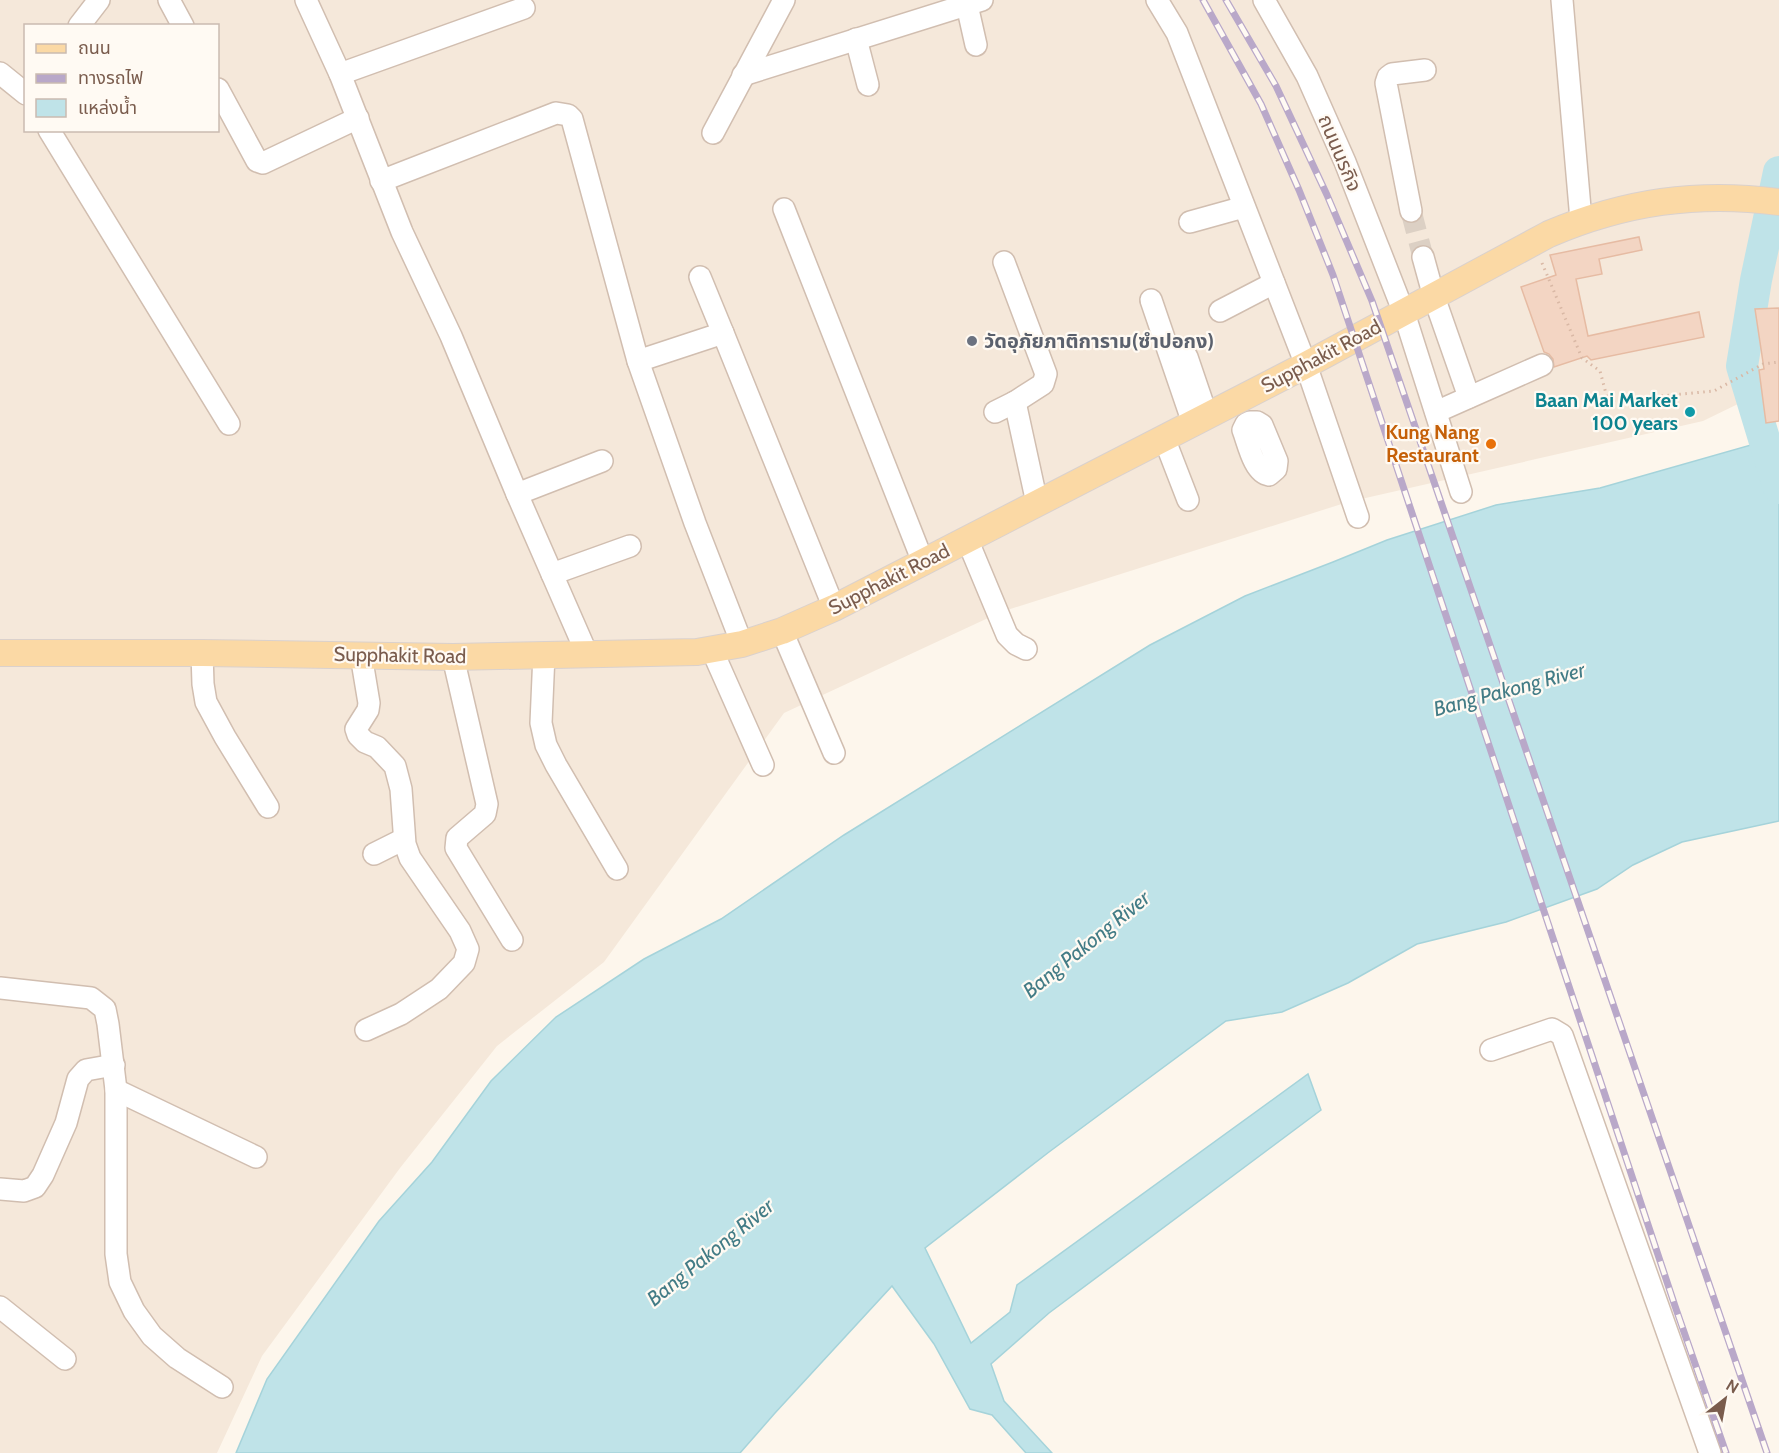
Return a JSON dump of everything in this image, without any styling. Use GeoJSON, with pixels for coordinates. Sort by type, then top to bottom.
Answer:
{"type":"FeatureCollection","features":[{"type":"Feature","properties":{"kind":"main road","name":"Supphakit Road"},"geometry":{"type":"LineString","coordinates":[[0,653],[453,657],[697,652],[742,644],[782,632],[834,608],[967,539],[1033,484],[1164,438],[1306,365],[1549,234],[1581,220],[1635,206],[1703,197],[1752,198],[1779,202]]}},
{"type":"Feature","properties":{"kind":"street"},"geometry":{"type":"LineString","coordinates":[[81,24],[99,0]]}},
{"type":"Feature","properties":{"kind":"street"},"geometry":{"type":"LineString","coordinates":[[169,0],[182,24]]}},
{"type":"Feature","properties":{"kind":"street"},"geometry":{"type":"LineString","coordinates":[[306,0],[340,74],[402,232],[451,336],[587,654]]}},
{"type":"Feature","properties":{"kind":"street"},"geometry":{"type":"LineString","coordinates":[[713,134],[784,0]]}},
{"type":"Feature","properties":{"kind":"street"},"geometry":{"type":"LineString","coordinates":[[1157,0],[1177,33],[1306,365],[1358,518]]}},
{"type":"Feature","properties":{"kind":"street","name":"ถนนนรกิจ"},"geometry":{"type":"LineString","coordinates":[[1264,0],[1307,76],[1345,162],[1404,313],[1461,492]]}},
{"type":"Feature","properties":{"kind":"street"},"geometry":{"type":"LineString","coordinates":[[1562,0],[1581,220]]}},
{"type":"Feature","properties":{"kind":"street"},"geometry":{"type":"LineString","coordinates":[[743,75],[974,2],[976,45]]}},
{"type":"Feature","properties":{"kind":"street"},"geometry":{"type":"LineString","coordinates":[[340,74],[524,8]]}},
{"type":"Feature","properties":{"kind":"street"},"geometry":{"type":"LineString","coordinates":[[856,39],[868,85]]}},
{"type":"Feature","properties":{"kind":"street"},"geometry":{"type":"LineString","coordinates":[[1411,211],[1386,83],[1392,74],[1425,70]]}},
{"type":"Feature","properties":{"kind":"street"},"geometry":{"type":"LineString","coordinates":[[0,73],[24,92]]}},
{"type":"Feature","properties":{"kind":"street"},"geometry":{"type":"LineString","coordinates":[[219,91],[257,161],[263,163],[358,118]]}},
{"type":"Feature","properties":{"kind":"street"},"geometry":{"type":"LineString","coordinates":[[381,181],[556,113],[568,115],[572,119],[638,361],[695,523],[742,644]]}},
{"type":"Feature","properties":{"kind":"street"},"geometry":{"type":"LineString","coordinates":[[50,132],[230,424]]}},
{"type":"Feature","properties":{"kind":"street"},"geometry":{"type":"LineString","coordinates":[[1190,222],[1244,207]]}},
{"type":"Feature","properties":{"kind":"street"},"geometry":{"type":"LineString","coordinates":[[784,209],[923,562]]}},
{"type":"Feature","properties":{"kind":"street"},"geometry":{"type":"LineString","coordinates":[[1423,257],[1434,297],[1469,397]]}},
{"type":"Feature","properties":{"kind":"street"},"geometry":{"type":"LineString","coordinates":[[995,412],[1043,384],[1046,374],[1004,262]]}},
{"type":"Feature","properties":{"kind":"street"},"geometry":{"type":"LineString","coordinates":[[700,277],[834,608]]}},
{"type":"Feature","properties":{"kind":"street"},"geometry":{"type":"LineString","coordinates":[[1220,311],[1274,284]]}},
{"type":"Feature","properties":{"kind":"street"},"geometry":{"type":"LineString","coordinates":[[1151,300],[1200,420]]}},
{"type":"Feature","properties":{"kind":"street"},"geometry":{"type":"LineString","coordinates":[[638,361],[723,333]]}},
{"type":"Feature","properties":{"kind":"street"},"geometry":{"type":"LineString","coordinates":[[1187,357],[1200,420]]}},
{"type":"Feature","properties":{"kind":"street"},"geometry":{"type":"LineString","coordinates":[[1436,412],[1542,365]]}},
{"type":"Feature","properties":{"kind":"street"},"geometry":{"type":"LineString","coordinates":[[1244,397],[1250,422]]}},
{"type":"Feature","properties":{"kind":"street"},"geometry":{"type":"LineString","coordinates":[[1015,402],[1033,484]]}},
{"type":"Feature","properties":{"kind":"street"},"geometry":{"type":"LineString","coordinates":[[1164,438],[1188,500]]}},
{"type":"Feature","properties":{"kind":"street"},"geometry":{"type":"LineString","coordinates":[[517,494],[602,461]]}},
{"type":"Feature","properties":{"kind":"street"},"geometry":{"type":"LineString","coordinates":[[967,539],[1007,635],[1016,644],[1026,649]]}},
{"type":"Feature","properties":{"kind":"street"},"geometry":{"type":"LineString","coordinates":[[552,574],[630,546]]}},
{"type":"Feature","properties":{"kind":"street"},"geometry":{"type":"LineString","coordinates":[[782,632],[834,753]]}},
{"type":"Feature","properties":{"kind":"street"},"geometry":{"type":"LineString","coordinates":[[712,650],[763,765]]}},
{"type":"Feature","properties":{"kind":"street"},"geometry":{"type":"LineString","coordinates":[[202,653],[206,702],[268,807]]}},
{"type":"Feature","properties":{"kind":"street"},"geometry":{"type":"LineString","coordinates":[[544,654],[542,723],[546,745],[617,870]]}},
{"type":"Feature","properties":{"kind":"street"},"geometry":{"type":"LineString","coordinates":[[361,655],[369,703],[368,710],[356,729],[358,735],[365,742],[377,747],[394,766],[401,789],[404,840],[410,858],[460,931],[468,949],[464,963],[439,989],[401,1014],[366,1030]]}},
{"type":"Feature","properties":{"kind":"street"},"geometry":{"type":"LineString","coordinates":[[453,657],[488,804],[485,814],[457,838],[456,848],[512,940]]}},
{"type":"Feature","properties":{"kind":"street"},"geometry":{"type":"LineString","coordinates":[[374,854],[404,840]]}},
{"type":"Feature","properties":{"kind":"street"},"geometry":{"type":"LineString","coordinates":[[0,988],[91,998],[105,1009],[116,1090],[116,1254],[120,1282],[134,1311],[152,1336],[177,1358],[222,1387]]}},
{"type":"Feature","properties":{"kind":"street"},"geometry":{"type":"LineString","coordinates":[[1491,1050],[1552,1029],[1562,1035],[1710,1453]]}},
{"type":"Feature","properties":{"kind":"street"},"geometry":{"type":"LineString","coordinates":[[0,1189],[24,1191],[35,1186],[43,1175],[66,1123],[78,1079],[86,1070],[114,1065]]}},
{"type":"Feature","properties":{"kind":"street"},"geometry":{"type":"LineString","coordinates":[[116,1090],[256,1157]]}},
{"type":"Feature","properties":{"kind":"street"},"geometry":{"type":"LineString","coordinates":[[0,1308],[64,1359]]}},
{"type":"Feature","properties":{"kind":"path"},"geometry":{"type":"LineString","coordinates":[[1533,243],[1582,358],[1600,371],[1608,401],[1714,391],[1763,364],[1779,362]]}},
{"type":"Feature","properties":{"kind":"shaded area"},"geometry":{"type":"Polygon","coordinates":[[[0,0],[1779,0],[1779,384],[1703,421],[1348,502],[1001,612],[784,713],[604,962],[497,1046],[400,1168],[262,1356],[217,1453],[0,1453],[0,0]]]}},
{"type":"Feature","properties":{"kind":"water","name":"Bang Pakong River"},"geometry":{"type":"Polygon","coordinates":[[[1779,437],[1779,821],[1682,842],[1633,865],[1597,889],[1506,922],[1417,944],[1348,983],[1282,1012],[1226,1021],[1049,1152],[925,1248],[971,1343],[1010,1312],[1017,1285],[1308,1074],[1321,1110],[1049,1313],[991,1364],[1004,1401],[1052,1453],[1026,1453],[992,1415],[970,1409],[934,1344],[892,1286],[740,1453],[236,1453],[267,1379],[379,1221],[432,1162],[491,1081],[556,1017],[644,959],[721,919],[844,835],[1150,645],[1245,596],[1387,540],[1496,505],[1600,488],[1779,437]]]}},
{"type":"Feature","properties":{"kind":"building"},"geometry":{"type":"Polygon","coordinates":[[[1639,237],[1642,250],[1599,259],[1602,274],[1576,279],[1588,336],[1699,312],[1704,337],[1591,360],[1587,356],[1554,367],[1553,359],[1544,352],[1521,287],[1556,275],[1550,255],[1639,237]]]}},
{"type":"Feature","properties":{"kind":"building"},"geometry":{"type":"Polygon","coordinates":[[[1779,308],[1779,421],[1766,423],[1759,370],[1764,369],[1755,309],[1779,308]]]}},
{"type":"Feature","properties":{"kind":"waterway"},"geometry":{"type":"LineString","coordinates":[[1779,172],[1756,280],[1742,366],[1779,488]]}},
{"type":"Feature","properties":{"kind":"tunnel"},"geometry":{"type":"LineString","coordinates":[[1411,211],[1423,257]]}},
{"type":"Feature","properties":{"kind":"railway"},"geometry":{"type":"LineString","coordinates":[[1203,0],[1261,104],[1333,275],[1675,1306],[1726,1453]]}},
{"type":"Feature","properties":{"kind":"railway"},"geometry":{"type":"LineString","coordinates":[[1226,0],[1276,86],[1327,195],[1372,301],[1767,1453]]}},
{"type":"Feature","properties":{"kind":"place","name":"วัดอุภัยภาติการาม(ซำปอกง)"},"geometry":{"type":"Point","coordinates":[972,341]}},
{"type":"Feature","properties":{"kind":"place","name":"Baan Mai Market 100 years"},"geometry":{"type":"Point","coordinates":[1690,412]}},
{"type":"Feature","properties":{"kind":"place","name":"Kung Nang Restaurant"},"geometry":{"type":"Point","coordinates":[1491,444]}}]}
